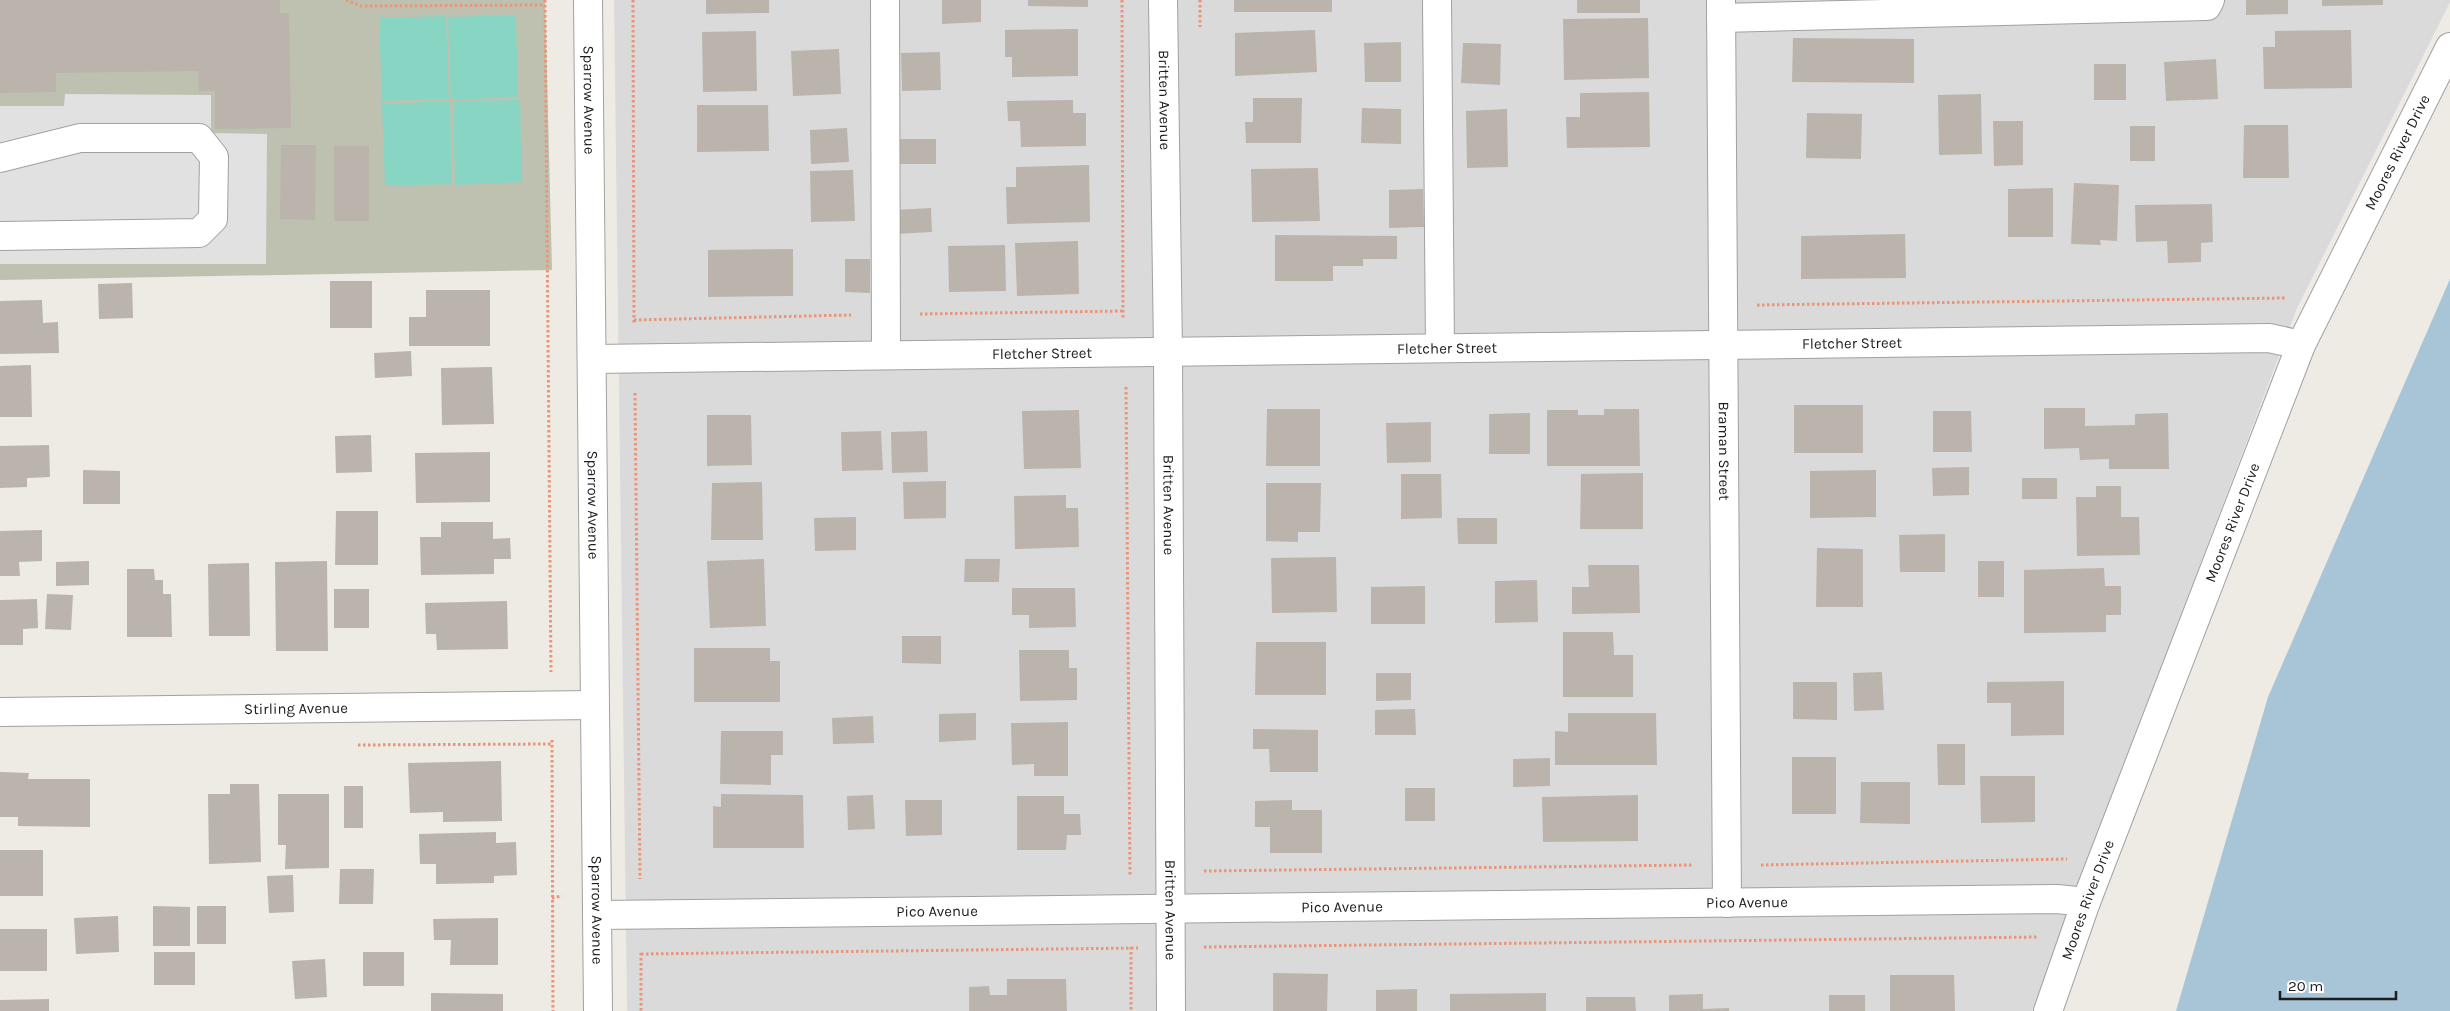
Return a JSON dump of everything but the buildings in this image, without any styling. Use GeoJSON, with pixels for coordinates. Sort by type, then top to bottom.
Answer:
{"type":"FeatureCollection","features":[{"type":"Feature","properties":{"kind":"street","name":"Sparrow Avenue"},"geometry":{"type":"LineString","coordinates":[[588,0],[598,1011]]}},
{"type":"Feature","properties":{"kind":"street"},"geometry":{"type":"LineString","coordinates":[[885,0],[886,355]]}},
{"type":"Feature","properties":{"kind":"street","name":"Britten Avenue"},"geometry":{"type":"LineString","coordinates":[[1163,0],[1168,352],[1171,1011]]}},
{"type":"Feature","properties":{"kind":"street"},"geometry":{"type":"LineString","coordinates":[[1437,0],[1440,348]]}},
{"type":"Feature","properties":{"kind":"street"},"geometry":{"type":"LineString","coordinates":[[1721,9],[2207,6],[2210,0]]}},
{"type":"Feature","properties":{"kind":"street","name":"Braman Street"},"geometry":{"type":"LineString","coordinates":[[1721,9],[1727,903]]}},
{"type":"Feature","properties":{"kind":"street","name":"Moores River Drive"},"geometry":{"type":"LineString","coordinates":[[2048,1011],[2086,902],[2301,344],[2450,47]]}},
{"type":"Feature","properties":{"kind":"street"},"geometry":{"type":"LineString","coordinates":[[0,158],[80,138],[199,138],[214,157],[213,219],[199,232],[0,236]]}},
{"type":"Feature","properties":{"kind":"street","name":"Fletcher Street"},"geometry":{"type":"LineString","coordinates":[[593,358],[1125,353],[1722,343],[2269,338],[2301,344]]}},
{"type":"Feature","properties":{"kind":"street","name":"Stirling Avenue"},"geometry":{"type":"LineString","coordinates":[[0,712],[594,705]]}},
{"type":"Feature","properties":{"kind":"street","name":"Pico Avenue"},"geometry":{"type":"LineString","coordinates":[[597,915],[2057,899],[2086,902]]}},
{"type":"Feature","properties":{"kind":"path"},"geometry":{"type":"LineString","coordinates":[[346,0],[361,6],[545,5]]}},
{"type":"Feature","properties":{"kind":"path"},"geometry":{"type":"LineString","coordinates":[[545,0],[551,670],[549,706],[552,744],[553,1011]]}},
{"type":"Feature","properties":{"kind":"path"},"geometry":{"type":"LineString","coordinates":[[632,0],[641,1011]]}},
{"type":"Feature","properties":{"kind":"path"},"geometry":{"type":"LineString","coordinates":[[1122,0],[1131,1011]]}},
{"type":"Feature","properties":{"kind":"path"},"geometry":{"type":"LineString","coordinates":[[1722,306],[2292,298]]}},
{"type":"Feature","properties":{"kind":"path"},"geometry":{"type":"LineString","coordinates":[[641,954],[2045,936]]}},
{"type":"Feature","properties":{"kind":"shaded area"},"geometry":{"type":"Polygon","coordinates":[[[0,0],[545,0],[552,270],[0,280],[0,0]]]}},
{"type":"Feature","properties":{"kind":"shaded area"},"geometry":{"type":"Polygon","coordinates":[[[614,0],[2450,0],[2450,2],[2297,308],[2032,1011],[627,1011],[614,0]]]}},
{"type":"Feature","properties":{"kind":"shaded area"},"geometry":{"type":"Polygon","coordinates":[[[65,94],[211,95],[211,133],[267,134],[266,264],[0,264],[0,106],[64,106],[65,94]]]}},
{"type":"Feature","properties":{"kind":"green space"},"geometry":{"type":"Polygon","coordinates":[[[516,15],[518,97],[451,100],[448,17],[516,15]]]}},
{"type":"Feature","properties":{"kind":"green space"},"geometry":{"type":"Polygon","coordinates":[[[446,16],[449,99],[382,101],[379,18],[446,16]]]}},
{"type":"Feature","properties":{"kind":"green space"},"geometry":{"type":"Polygon","coordinates":[[[520,100],[522,182],[455,185],[453,101],[520,100]]]}},
{"type":"Feature","properties":{"kind":"green space"},"geometry":{"type":"Polygon","coordinates":[[[450,101],[452,184],[385,186],[382,104],[450,101]]]}},
{"type":"Feature","properties":{"kind":"water"},"geometry":{"type":"Polygon","coordinates":[[[2450,279],[2450,1011],[2176,1011],[2268,697],[2450,279]]]}}]}
